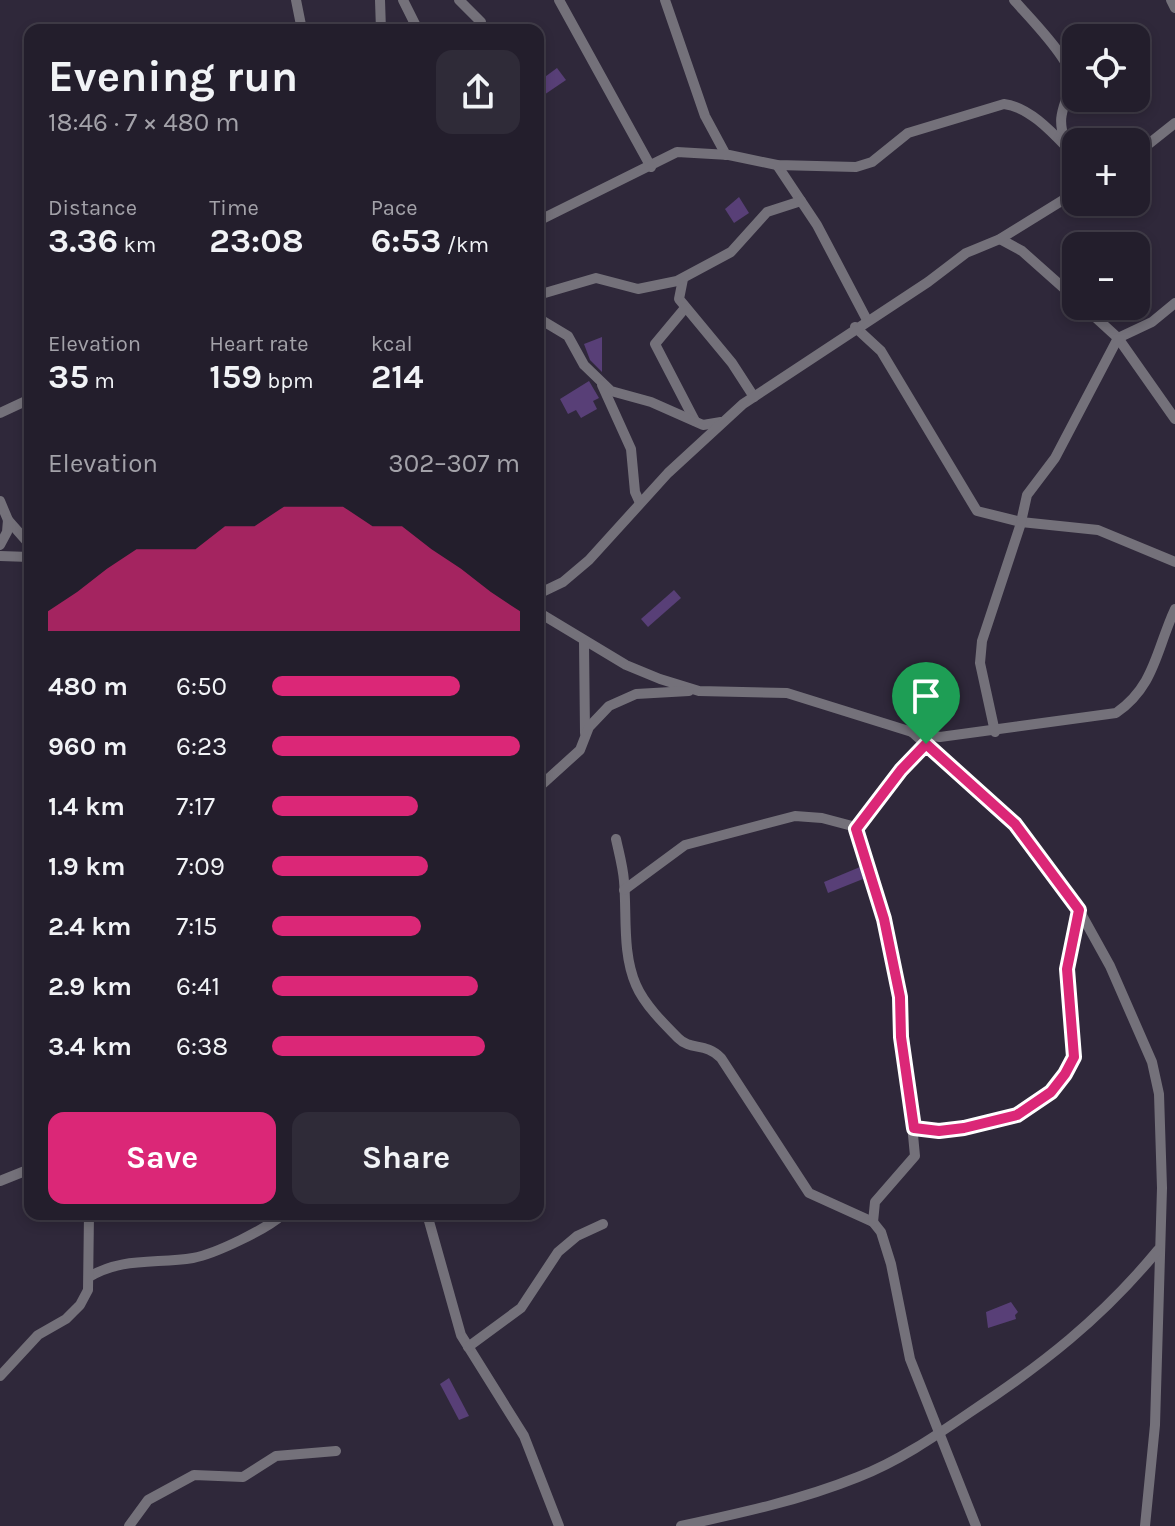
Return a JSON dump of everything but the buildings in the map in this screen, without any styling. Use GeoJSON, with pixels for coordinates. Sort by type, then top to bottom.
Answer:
{"type":"FeatureCollection","features":[{"type":"Feature","properties":{"kind":"street"},"geometry":{"type":"LineString","coordinates":[[296,0],[301,24]]}},
{"type":"Feature","properties":{"kind":"street"},"geometry":{"type":"LineString","coordinates":[[380,0],[381,24]]}},
{"type":"Feature","properties":{"kind":"street"},"geometry":{"type":"LineString","coordinates":[[403,0],[415,24]]}},
{"type":"Feature","properties":{"kind":"street"},"geometry":{"type":"LineString","coordinates":[[459,0],[481,22]]}},
{"type":"Feature","properties":{"kind":"street"},"geometry":{"type":"LineString","coordinates":[[559,0],[651,167]]}},
{"type":"Feature","properties":{"kind":"street"},"geometry":{"type":"LineString","coordinates":[[665,0],[705,116],[726,155]]}},
{"type":"Feature","properties":{"kind":"street"},"geometry":{"type":"LineString","coordinates":[[1014,0],[1068,64],[1072,77],[1059,124],[1062,134]]}},
{"type":"Feature","properties":{"kind":"street"},"geometry":{"type":"LineString","coordinates":[[1171,0],[1175,8]]}},
{"type":"Feature","properties":{"kind":"street"},"geometry":{"type":"LineString","coordinates":[[544,218],[677,152],[726,155],[777,165],[866,165],[908,133],[1004,104],[1017,108],[1062,141]]}},
{"type":"Feature","properties":{"kind":"street"},"geometry":{"type":"LineString","coordinates":[[1150,143],[1175,123]]}},
{"type":"Feature","properties":{"kind":"street"},"geometry":{"type":"LineString","coordinates":[[777,165],[801,201],[867,320]]}},
{"type":"Feature","properties":{"kind":"street"},"geometry":{"type":"LineString","coordinates":[[544,293],[596,278],[638,289],[683,279],[731,252],[767,212],[801,201]]}},
{"type":"Feature","properties":{"kind":"street"},"geometry":{"type":"LineString","coordinates":[[544,591],[576,572],[723,421],[754,397],[855,327],[928,282],[966,253],[1000,239],[1062,201]]}},
{"type":"Feature","properties":{"kind":"street"},"geometry":{"type":"LineString","coordinates":[[1000,239],[1022,251],[1062,287]]}},
{"type":"Feature","properties":{"kind":"street"},"geometry":{"type":"LineString","coordinates":[[683,279],[679,299],[732,363],[754,397]]}},
{"type":"Feature","properties":{"kind":"street"},"geometry":{"type":"LineString","coordinates":[[995,732],[980,663],[982,641],[991,604],[1022,521],[1027,495],[1069,433],[1118,338],[1152,322],[1175,303]]}},
{"type":"Feature","properties":{"kind":"street"},"geometry":{"type":"LineString","coordinates":[[685,308],[655,344],[695,421]]}},
{"type":"Feature","properties":{"kind":"street"},"geometry":{"type":"LineString","coordinates":[[1098,320],[1118,338],[1175,419]]}},
{"type":"Feature","properties":{"kind":"street"},"geometry":{"type":"LineString","coordinates":[[544,322],[568,336],[584,365],[599,381],[623,397],[645,400],[706,425],[723,421]]}},
{"type":"Feature","properties":{"kind":"street"},"geometry":{"type":"LineString","coordinates":[[855,327],[881,351],[971,506],[984,515],[1098,530],[1175,562]]}},
{"type":"Feature","properties":{"kind":"street"},"geometry":{"type":"LineString","coordinates":[[599,381],[631,449],[635,495],[640,503]]}},
{"type":"Feature","properties":{"kind":"street"},"geometry":{"type":"LineString","coordinates":[[0,413],[24,402]]}},
{"type":"Feature","properties":{"kind":"street"},"geometry":{"type":"LineString","coordinates":[[0,501],[8,520],[24,538]]}},
{"type":"Feature","properties":{"kind":"street"},"geometry":{"type":"LineString","coordinates":[[0,545],[8,520]]}},
{"type":"Feature","properties":{"kind":"street"},"geometry":{"type":"LineString","coordinates":[[0,556],[24,557]]}},
{"type":"Feature","properties":{"kind":"street"},"geometry":{"type":"LineString","coordinates":[[544,783],[580,750],[593,722],[614,703],[636,694],[699,691],[787,693],[912,732],[940,737],[995,732],[1116,713],[1134,701],[1149,679],[1175,609]]}},
{"type":"Feature","properties":{"kind":"street"},"geometry":{"type":"LineString","coordinates":[[544,616],[626,665],[699,691]]}},
{"type":"Feature","properties":{"kind":"street"},"geometry":{"type":"LineString","coordinates":[[584,642],[585,739]]}},
{"type":"Feature","properties":{"kind":"street"},"geometry":{"type":"LineString","coordinates":[[912,732],[1015,824],[1079,910],[1128,1005],[1156,1083],[1162,1146],[1155,1425],[1145,1526]]}},
{"type":"Feature","properties":{"kind":"street"},"geometry":{"type":"LineString","coordinates":[[856,827],[926,744]]}},
{"type":"Feature","properties":{"kind":"street"},"geometry":{"type":"LineString","coordinates":[[624,890],[685,845],[795,816],[822,818],[856,827]]}},
{"type":"Feature","properties":{"kind":"street"},"geometry":{"type":"LineString","coordinates":[[856,827],[884,919],[900,997],[901,1037],[914,1128],[915,1156],[875,1202],[873,1222]]}},
{"type":"Feature","properties":{"kind":"street"},"geometry":{"type":"LineString","coordinates":[[616,839],[631,968],[641,994],[679,1039],[690,1045],[707,1046],[721,1058],[809,1193],[873,1222],[881,1232],[891,1264],[910,1359],[937,1435],[976,1526]]}},
{"type":"Feature","properties":{"kind":"street"},"geometry":{"type":"LineString","coordinates":[[914,1128],[939,1131],[964,1128],[1017,1115],[1051,1092],[1065,1074],[1074,1057],[1067,969],[1079,910]]}},
{"type":"Feature","properties":{"kind":"street"},"geometry":{"type":"LineString","coordinates":[[0,1181],[24,1171]]}},
{"type":"Feature","properties":{"kind":"street"},"geometry":{"type":"LineString","coordinates":[[0,1376],[38,1335],[66,1319],[80,1305],[89,1277],[89,1220]]}},
{"type":"Feature","properties":{"kind":"street"},"geometry":{"type":"LineString","coordinates":[[89,1277],[107,1266],[135,1261],[196,1258],[232,1243],[272,1220]]}},
{"type":"Feature","properties":{"kind":"street"},"geometry":{"type":"LineString","coordinates":[[429,1220],[452,1312],[468,1347],[524,1436],[559,1526]]}},
{"type":"Feature","properties":{"kind":"street"},"geometry":{"type":"LineString","coordinates":[[468,1347],[521,1308],[558,1252],[577,1236],[603,1224]]}},
{"type":"Feature","properties":{"kind":"street"},"geometry":{"type":"LineString","coordinates":[[681,1526],[797,1499],[860,1476],[937,1435],[1044,1364],[1125,1292],[1158,1250]]}},
{"type":"Feature","properties":{"kind":"street"},"geometry":{"type":"LineString","coordinates":[[129,1526],[148,1500],[194,1475],[243,1477],[276,1456],[336,1451]]}},
{"type":"Feature","properties":{"kind":"route"},"geometry":{"type":"LineString","coordinates":[[926,744],[1015,824],[1079,910],[1068,957],[1066,983],[1074,1040],[1071,1066],[1051,1092],[1032,1109],[994,1122],[939,1131],[914,1128],[901,1037],[900,997],[884,919],[856,829],[901,770],[926,744]]}}]}
